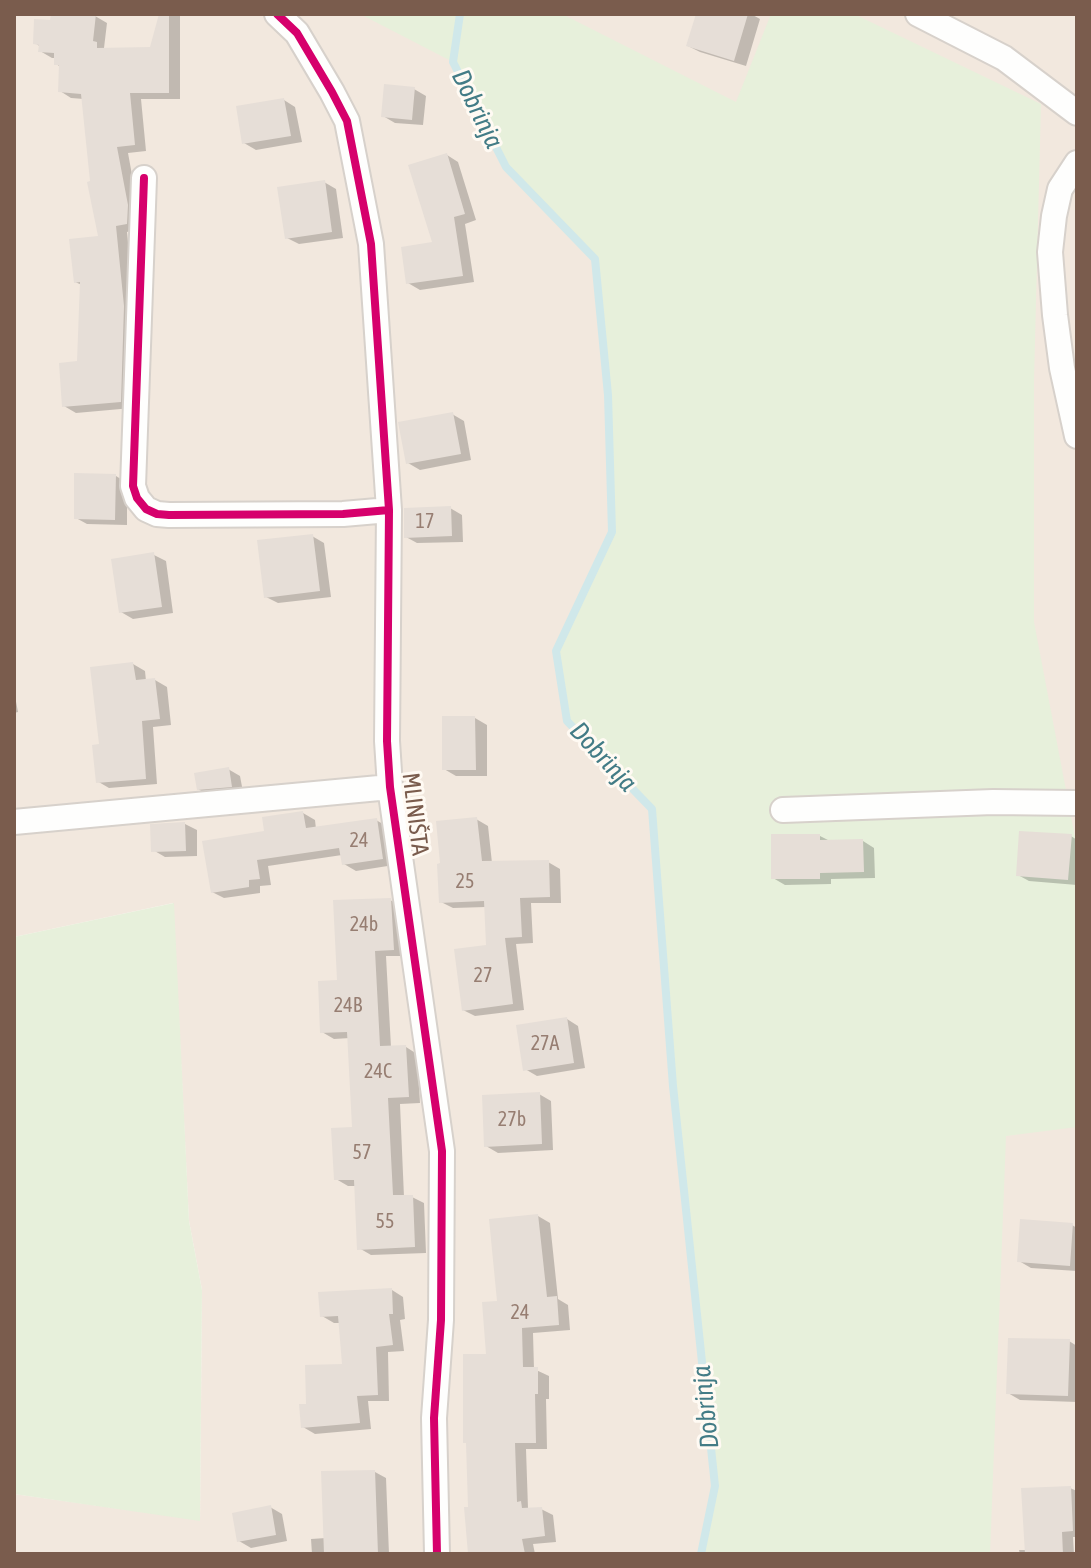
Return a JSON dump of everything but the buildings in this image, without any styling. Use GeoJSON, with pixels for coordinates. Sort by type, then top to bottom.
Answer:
{"type":"FeatureCollection","features":[{"type":"Feature","properties":{"kind":"street","name":"MLINIŠTA"},"geometry":{"type":"LineString","coordinates":[[277,14],[297,33],[347,121],[371,244],[389,510],[387,741],[390,787],[442,1151],[441,1320],[434,1418],[437,1554]]}},
{"type":"Feature","properties":{"kind":"street"},"geometry":{"type":"LineString","coordinates":[[918,14],[1004,58],[1077,113]]}},
{"type":"Feature","properties":{"kind":"street"},"geometry":{"type":"LineString","coordinates":[[1077,163],[1060,189],[1050,252],[1062,368],[1077,436]]}},
{"type":"Feature","properties":{"kind":"street"},"geometry":{"type":"LineString","coordinates":[[144,178],[133,486],[137,498],[146,509],[169,515],[343,514],[389,510]]}},
{"type":"Feature","properties":{"kind":"street","name":"MLINIŠTA"},"geometry":{"type":"LineString","coordinates":[[14,822],[390,787]]}},
{"type":"Feature","properties":{"kind":"street"},"geometry":{"type":"LineString","coordinates":[[783,810],[993,802],[1077,803]]}},
{"type":"Feature","properties":{"kind":"shaded area"},"geometry":{"type":"Polygon","coordinates":[[[14,14],[1077,14],[1077,1554],[14,1554],[14,1494],[200,1520],[202,1290],[189,1221],[173,903],[14,937],[14,14]]]}},
{"type":"Feature","properties":{"kind":"green space"},"geometry":{"type":"Polygon","coordinates":[[[360,14],[562,14],[736,102],[771,14],[854,14],[1041,104],[1034,380],[1034,622],[1077,848],[1077,1127],[1006,1136],[990,1554],[701,1554],[715,1486],[673,1086],[652,809],[567,721],[556,651],[612,532],[608,395],[595,260],[506,167],[453,62],[360,14]]]}},
{"type":"Feature","properties":{"kind":"green space"},"geometry":{"type":"Polygon","coordinates":[[[174,903],[189,1221],[202,1290],[200,1521],[14,1494],[14,937],[174,903]]]}},
{"type":"Feature","properties":{"kind":"waterway","name":"Dobrinja"},"geometry":{"type":"LineString","coordinates":[[460,14],[453,62],[506,167],[595,259],[608,395],[612,532],[556,651],[567,721],[652,809],[673,1086],[715,1486],[701,1554]]}},
{"type":"Feature","properties":{"kind":"cycle path"},"geometry":{"type":"LineString","coordinates":[[277,14],[297,33],[347,121],[371,244],[389,510],[387,741],[390,787],[442,1151],[441,1320],[434,1418],[437,1554]]}},
{"type":"Feature","properties":{"kind":"cycle path"},"geometry":{"type":"LineString","coordinates":[[144,178],[133,486],[137,498],[146,509],[169,515],[343,514],[389,510]]}}]}
